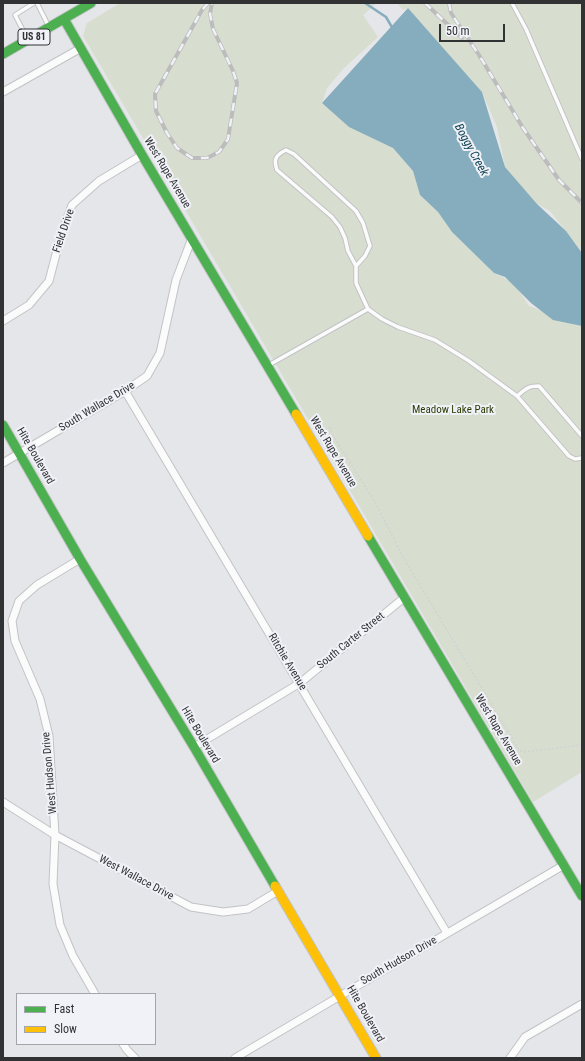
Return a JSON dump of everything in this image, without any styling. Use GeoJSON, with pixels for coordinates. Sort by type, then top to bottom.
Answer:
{"type":"FeatureCollection","features":[{"type":"Feature","properties":{"kind":"main road","name":"US 81"},"geometry":{"type":"LineString","coordinates":[[3,54],[91,3]]}},
{"type":"Feature","properties":{"kind":"main road","name":"West Rupe Avenue"},"geometry":{"type":"LineString","coordinates":[[64,19],[142,155],[582,896]]}},
{"type":"Feature","properties":{"kind":"main road","name":"Hite Boulevard"},"geometry":{"type":"LineString","coordinates":[[3,425],[80,559],[194,747],[376,1058]]}},
{"type":"Feature","properties":{"kind":"street"},"geometry":{"type":"LineString","coordinates":[[3,92],[80,48]]}},
{"type":"Feature","properties":{"kind":"street","name":"Field Drive"},"geometry":{"type":"LineString","coordinates":[[3,321],[29,305],[48,281],[60,235],[72,206],[85,192],[99,181],[142,155]]}},
{"type":"Feature","properties":{"kind":"street","name":"South Wallace Drive"},"geometry":{"type":"LineString","coordinates":[[3,463],[125,391],[147,376],[160,353],[176,280],[192,238]]}},
{"type":"Feature","properties":{"kind":"street","name":"Ritchie Avenue"},"geometry":{"type":"LineString","coordinates":[[125,391],[448,933]]}},
{"type":"Feature","properties":{"kind":"street","name":"West Hudson Drive"},"geometry":{"type":"LineString","coordinates":[[80,559],[37,585],[19,601],[12,621],[15,641],[40,699],[49,736],[55,835],[54,884],[60,925],[73,956],[94,993]]}},
{"type":"Feature","properties":{"kind":"street","name":"South Carter Street"},"geometry":{"type":"LineString","coordinates":[[194,747],[300,683],[405,597]]}},
{"type":"Feature","properties":{"kind":"street","name":"West Wallace Drive"},"geometry":{"type":"LineString","coordinates":[[3,802],[55,835],[191,907],[223,912],[248,909],[278,892]]}},
{"type":"Feature","properties":{"kind":"street","name":"South Hudson Drive"},"geometry":{"type":"LineString","coordinates":[[235,1058],[564,865]]}},
{"type":"Feature","properties":{"kind":"street"},"geometry":{"type":"LineString","coordinates":[[510,1058],[525,1037],[582,1004]]}},
{"type":"Feature","properties":{"kind":"street"},"geometry":{"type":"LineString","coordinates":[[124,1045],[135,1058]]}},
{"type":"Feature","properties":{"kind":"lane"},"geometry":{"type":"LineString","coordinates":[[28,40],[15,15],[36,3],[49,28]]}},
{"type":"Feature","properties":{"kind":"lane"},"geometry":{"type":"LineString","coordinates":[[512,3],[526,29],[582,159]]}},
{"type":"Feature","properties":{"kind":"lane"},"geometry":{"type":"LineString","coordinates":[[356,266],[366,256],[370,246],[363,223],[356,211],[294,154],[286,150],[281,153],[276,157],[274,163],[276,170],[332,217],[340,227],[348,251],[356,266],[356,283],[368,309],[382,319],[398,327],[435,340],[469,361],[517,396],[569,456],[575,459],[582,458]]}},
{"type":"Feature","properties":{"kind":"lane"},"geometry":{"type":"LineString","coordinates":[[268,365],[368,309]]}},
{"type":"Feature","properties":{"kind":"lane"},"geometry":{"type":"LineString","coordinates":[[517,396],[531,386],[539,386],[582,436]]}},
{"type":"Feature","properties":{"kind":"path"},"geometry":{"type":"LineString","coordinates":[[330,427],[332,434],[375,502],[403,557],[519,750],[524,752],[582,745]]}},
{"type":"Feature","properties":{"kind":"green space","name":"Meadow Lake Park"},"geometry":{"type":"Polygon","coordinates":[[[120,3],[377,3],[363,15],[378,37],[344,68],[327,88],[322,103],[366,133],[393,148],[413,171],[420,195],[438,212],[452,232],[494,273],[514,283],[529,306],[582,326],[582,772],[533,802],[83,36],[87,23],[120,3]]]}},
{"type":"Feature","properties":{"kind":"green space"},"geometry":{"type":"Polygon","coordinates":[[[397,3],[582,3],[582,252],[550,211],[537,204],[505,167],[497,127],[482,92],[408,8],[403,10],[397,3]]]}},
{"type":"Feature","properties":{"kind":"water"},"geometry":{"type":"Polygon","coordinates":[[[408,8],[482,92],[505,167],[537,204],[566,231],[582,253],[582,326],[553,320],[531,303],[505,277],[494,273],[452,232],[438,212],[420,195],[413,171],[393,148],[349,127],[322,103],[408,8]]]}},
{"type":"Feature","properties":{"kind":"waterway","name":"Boggy Creek"},"geometry":{"type":"LineString","coordinates":[[365,3],[386,17],[393,29]]}},
{"type":"Feature","properties":{"kind":"railway"},"geometry":{"type":"LineString","coordinates":[[208,3],[202,10],[155,94],[156,111],[167,133],[177,148],[192,158],[207,158],[219,152],[228,139],[237,83],[233,71],[213,29],[210,14],[212,3]]}},
{"type":"Feature","properties":{"kind":"railway"},"geometry":{"type":"LineString","coordinates":[[425,3],[462,38]]}},
{"type":"Feature","properties":{"kind":"railway"},"geometry":{"type":"LineString","coordinates":[[449,3],[451,13],[479,55],[523,128],[559,180],[582,203]]}},
{"type":"Feature","properties":{"kind":"traffic: fast"},"geometry":{"type":"LineString","coordinates":[[3,54],[91,3]]}},
{"type":"Feature","properties":{"kind":"traffic: fast"},"geometry":{"type":"LineString","coordinates":[[64,19],[142,155],[296,414]]}},
{"type":"Feature","properties":{"kind":"traffic: fast"},"geometry":{"type":"LineString","coordinates":[[3,425],[80,559],[194,747],[275,886]]}},
{"type":"Feature","properties":{"kind":"traffic: fast"},"geometry":{"type":"LineString","coordinates":[[368,536],[582,896]]}},
{"type":"Feature","properties":{"kind":"traffic: slow"},"geometry":{"type":"LineString","coordinates":[[296,414],[368,536]]}},
{"type":"Feature","properties":{"kind":"traffic: slow"},"geometry":{"type":"LineString","coordinates":[[275,886],[376,1058]]}}]}
